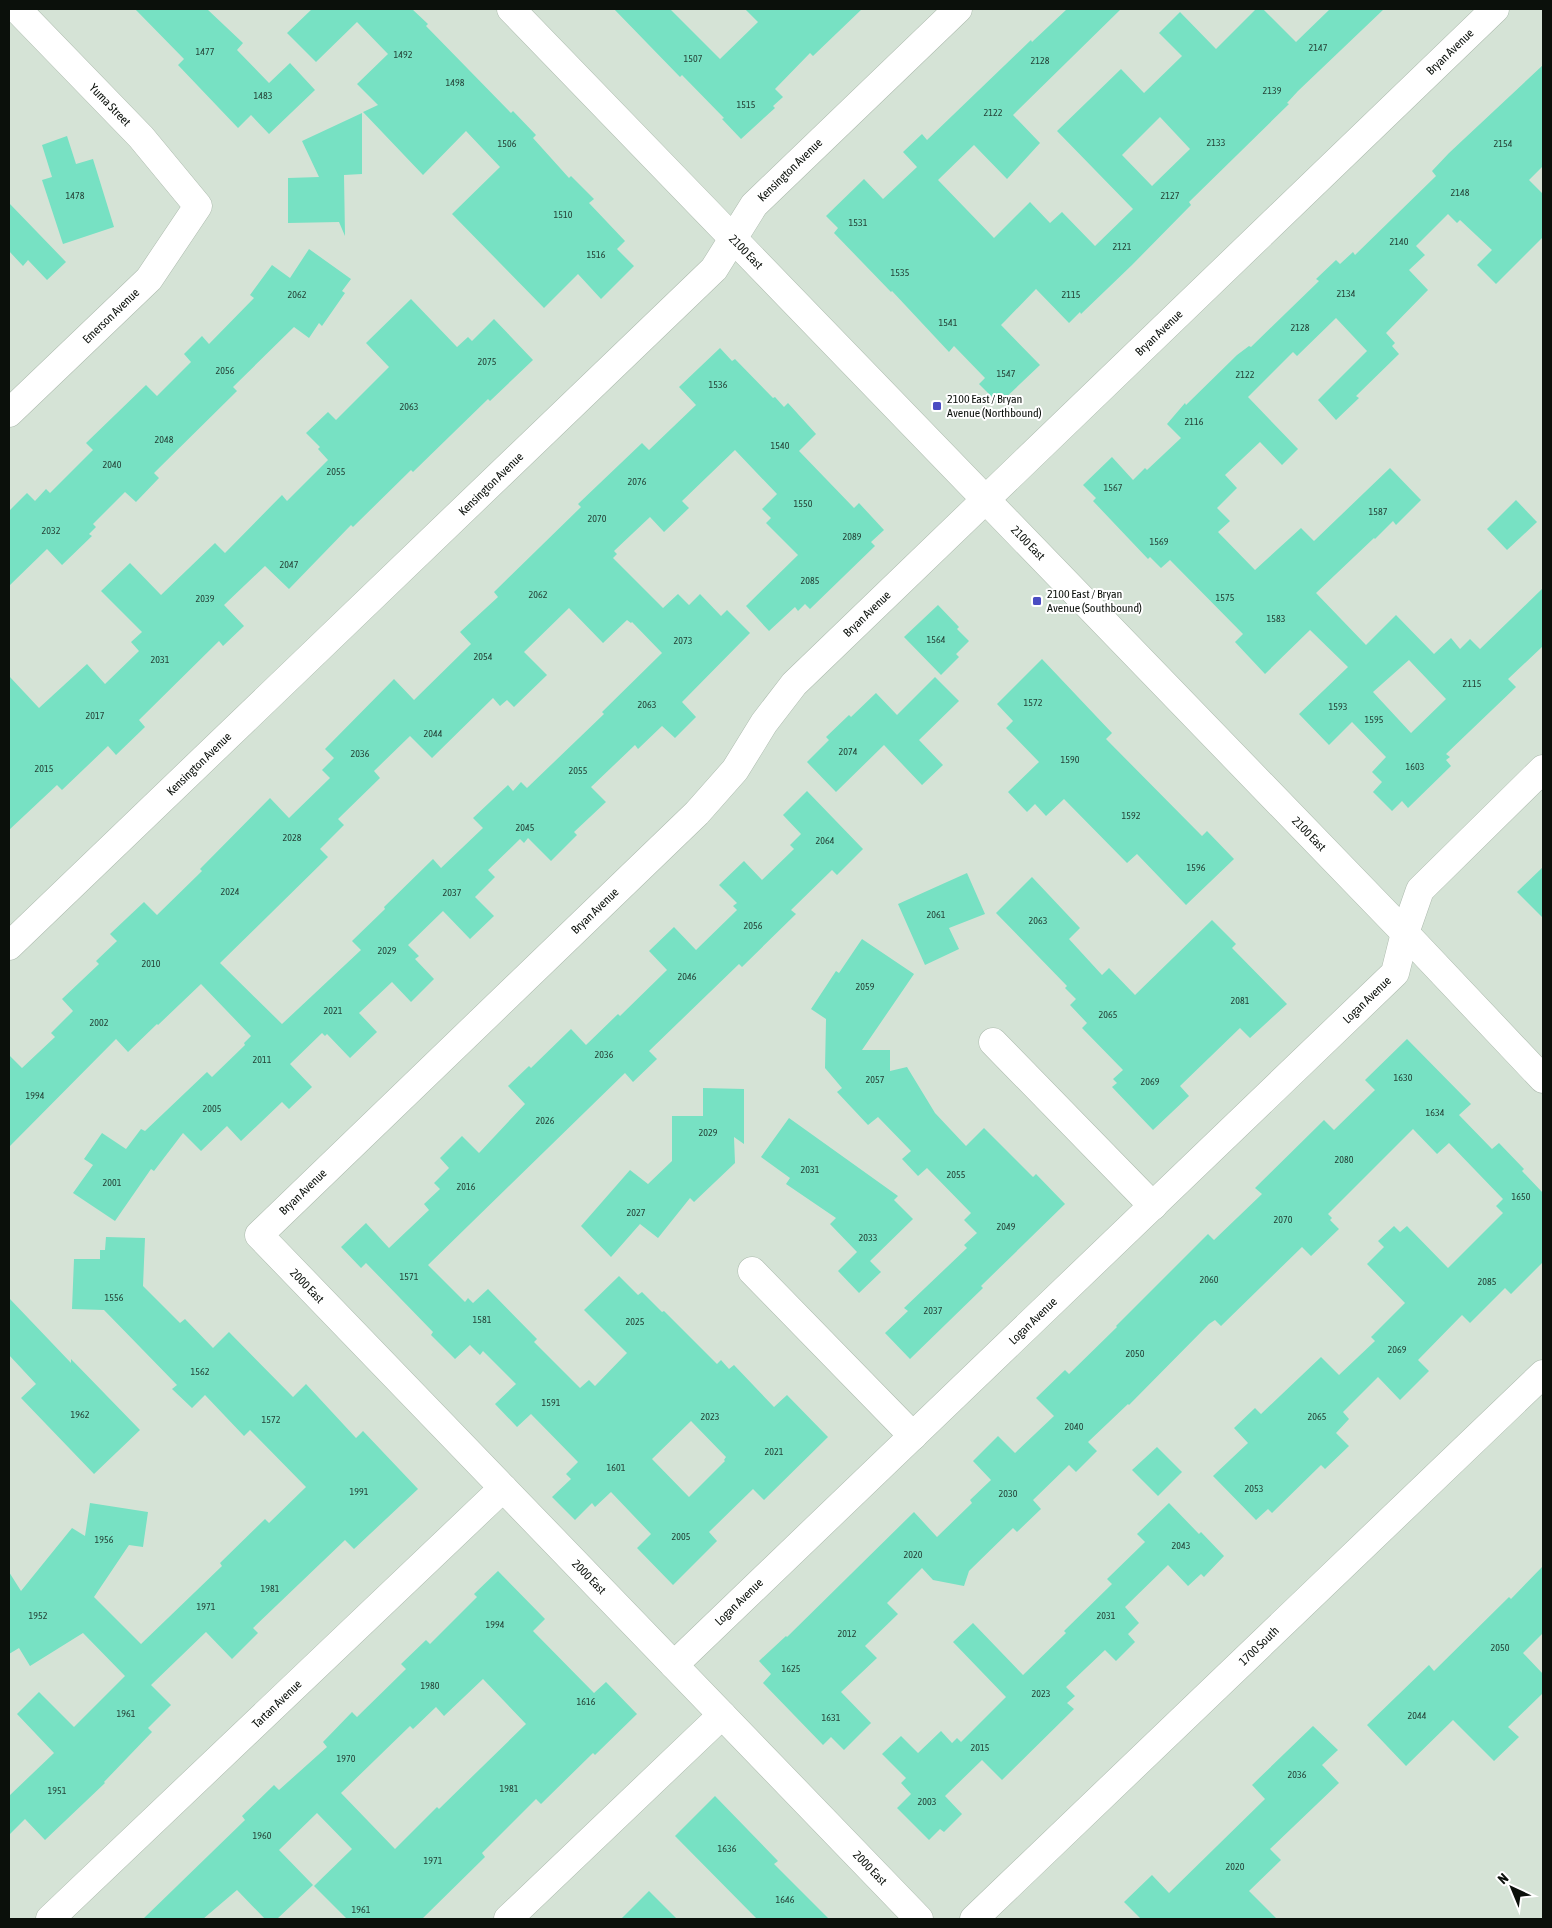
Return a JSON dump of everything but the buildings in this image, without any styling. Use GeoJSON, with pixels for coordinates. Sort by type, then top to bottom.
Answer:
{"type":"FeatureCollection","features":[{"type":"Feature","properties":{"kind":"street","name":"Yuma Street"},"geometry":{"type":"LineString","coordinates":[[17,9],[141,137],[198,206]]}},
{"type":"Feature","properties":{"kind":"street","name":"2100 East"},"geometry":{"type":"LineString","coordinates":[[511,9],[1405,933],[1543,1079]]}},
{"type":"Feature","properties":{"kind":"street","name":"Kensington Avenue"},"geometry":{"type":"LineString","coordinates":[[9,946],[714,269],[754,205],[958,9]]}},
{"type":"Feature","properties":{"kind":"street","name":"Bryan Avenue"},"geometry":{"type":"LineString","coordinates":[[258,1235],[697,813],[735,770],[764,723],[794,684],[1495,9]]}},
{"type":"Feature","properties":{"kind":"street","name":"Emerson Avenue"},"geometry":{"type":"LineString","coordinates":[[9,413],[149,279],[198,206]]}},
{"type":"Feature","properties":{"kind":"street","name":"Logan Avenue"},"geometry":{"type":"LineString","coordinates":[[674,1665],[1395,973],[1405,933],[1420,890],[1543,770]]}},
{"type":"Feature","properties":{"kind":"street"},"geometry":{"type":"LineString","coordinates":[[993,1042],[1152,1206]]}},
{"type":"Feature","properties":{"kind":"street","name":"2000 East"},"geometry":{"type":"LineString","coordinates":[[258,1235],[918,1919]]}},
{"type":"Feature","properties":{"kind":"street"},"geometry":{"type":"LineString","coordinates":[[752,1271],[913,1436]]}},
{"type":"Feature","properties":{"kind":"street","name":"1700 South"},"geometry":{"type":"LineString","coordinates":[[974,1919],[1543,1374]]}},
{"type":"Feature","properties":{"kind":"street","name":"Tartan Avenue"},"geometry":{"type":"LineString","coordinates":[[50,1919],[503,1488]]}},
{"type":"Feature","properties":{"kind":"street"},"geometry":{"type":"LineString","coordinates":[[508,1919],[722,1714]]}},
{"type":"Feature","properties":{"kind":"place","name":"2100 East / Bryan Avenue (Northbound)"},"geometry":{"type":"Point","coordinates":[937,406]}},
{"type":"Feature","properties":{"kind":"place","name":"2100 East / Bryan Avenue (Southbound)"},"geometry":{"type":"Point","coordinates":[1037,601]}}]}
